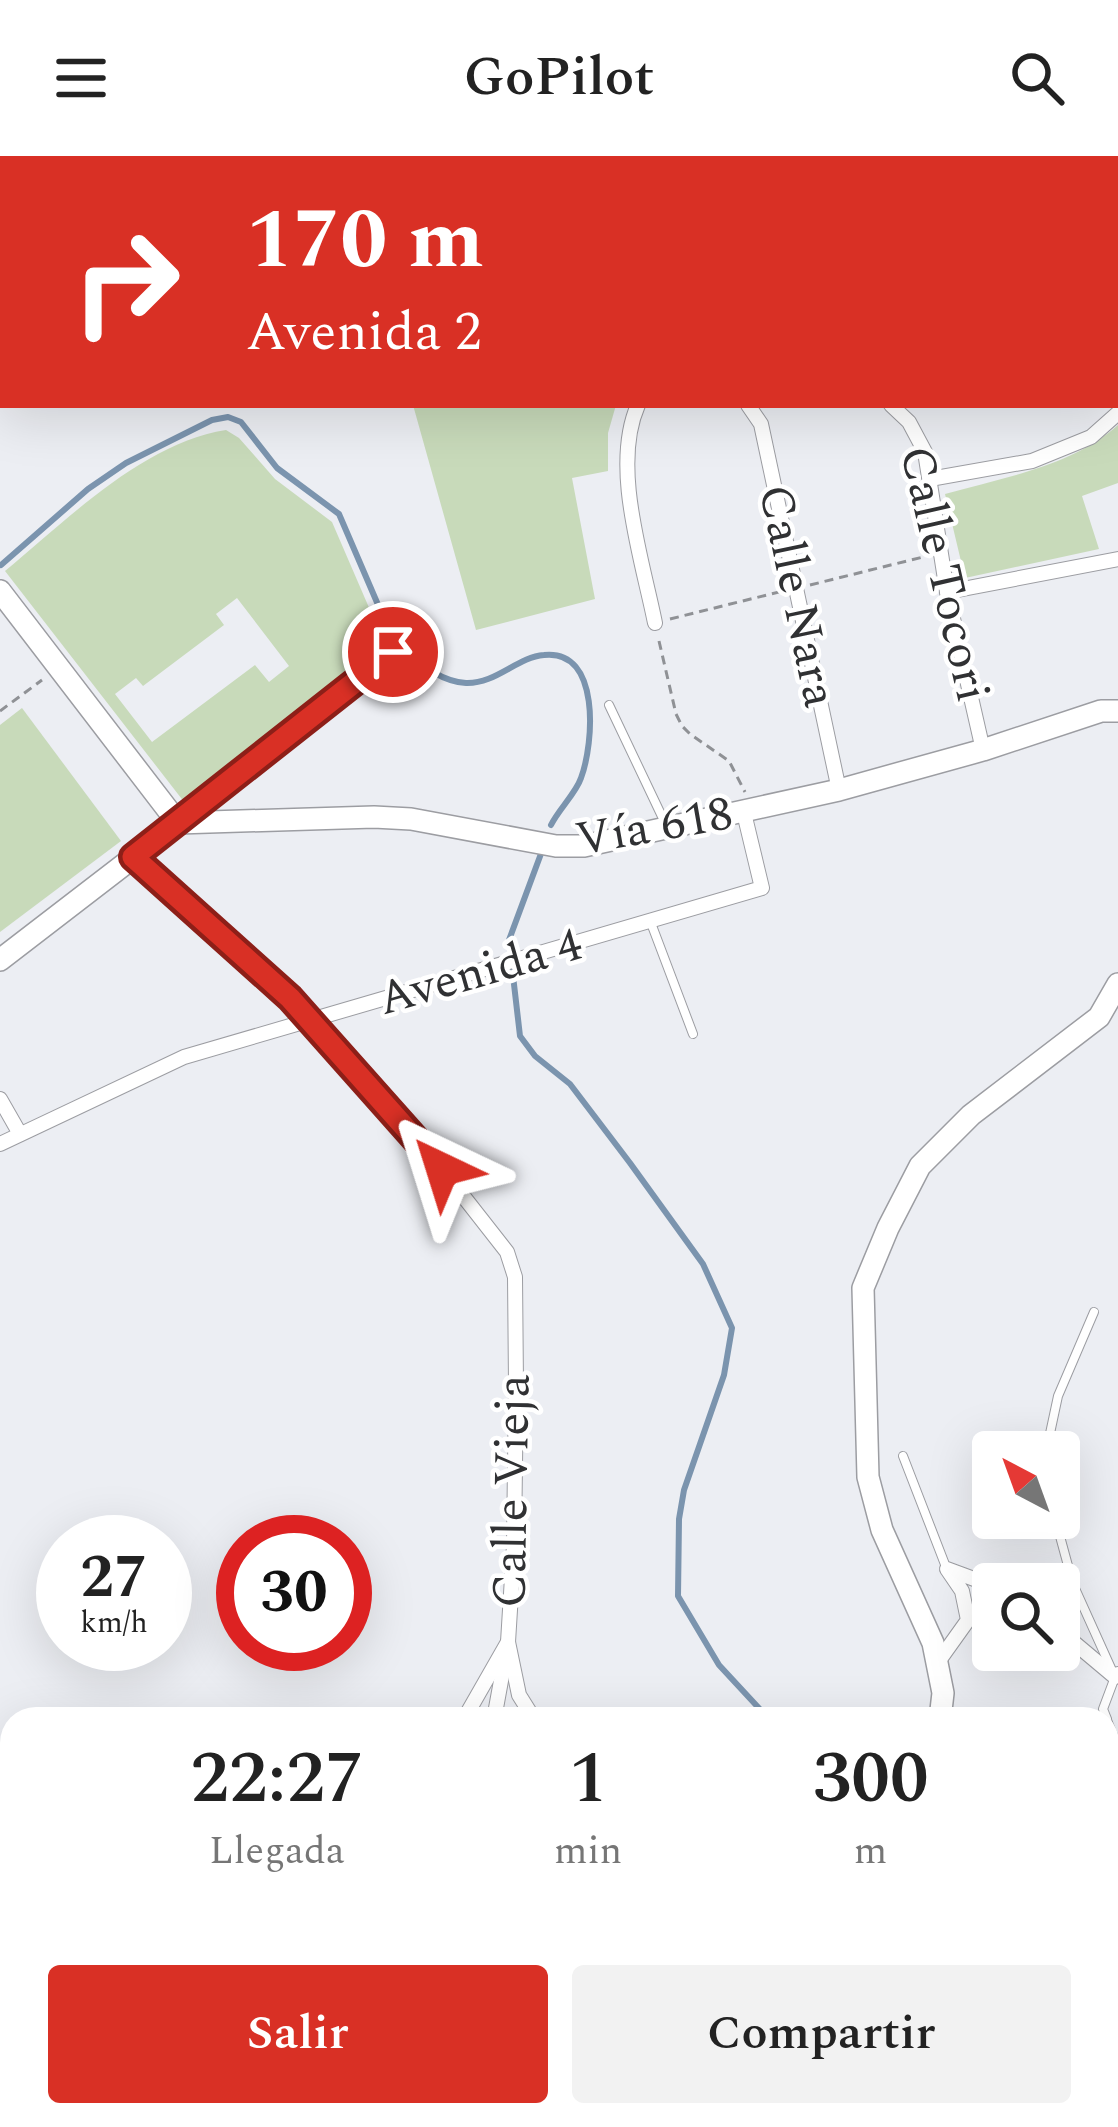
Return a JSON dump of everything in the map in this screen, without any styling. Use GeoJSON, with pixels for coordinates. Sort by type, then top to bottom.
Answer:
{"type":"FeatureCollection","features":[{"type":"Feature","properties":{"kind":"street"},"geometry":{"type":"LineString","coordinates":[[637,408],[626,449],[626,476],[655,622]]}},
{"type":"Feature","properties":{"kind":"street","name":"Calle Nara"},"geometry":{"type":"LineString","coordinates":[[750,408],[761,424],[839,790]]}},
{"type":"Feature","properties":{"kind":"street","name":"Calle Tocori"},"geometry":{"type":"LineString","coordinates":[[894,408],[918,435],[930,478],[947,592],[983,750]]}},
{"type":"Feature","properties":{"kind":"street"},"geometry":{"type":"LineString","coordinates":[[930,478],[1032,460],[1090,437],[1118,413]]}},
{"type":"Feature","properties":{"kind":"street"},"geometry":{"type":"LineString","coordinates":[[947,592],[1118,559]]}},
{"type":"Feature","properties":{"kind":"street"},"geometry":{"type":"LineString","coordinates":[[0,591],[178,823]]}},
{"type":"Feature","properties":{"kind":"street"},"geometry":{"type":"LineString","coordinates":[[0,960],[393,652]]}},
{"type":"Feature","properties":{"kind":"street","name":"Vía 618"},"geometry":{"type":"LineString","coordinates":[[178,823],[374,817],[556,845],[584,845],[839,790],[1112,708]]}},
{"type":"Feature","properties":{"kind":"street","name":"Avenida 4"},"geometry":{"type":"LineString","coordinates":[[0,1144],[184,1057],[762,889],[748,811]]}},
{"type":"Feature","properties":{"kind":"street"},"geometry":{"type":"LineString","coordinates":[[133,857],[312,1021]]}},
{"type":"Feature","properties":{"kind":"street"},"geometry":{"type":"LineString","coordinates":[[941,1707],[938,1662],[922,1615],[882,1530],[868,1477],[863,1288],[920,1166],[971,1115],[1100,1017],[1118,985]]}},
{"type":"Feature","properties":{"kind":"street","name":"Calle Vieja"},"geometry":{"type":"LineString","coordinates":[[312,1021],[442,1169],[507,1252],[515,1276],[514,1545],[508,1642],[471,1707]]}},
{"type":"Feature","properties":{"kind":"street"},"geometry":{"type":"LineString","coordinates":[[0,1099],[20,1134]]}},
{"type":"Feature","properties":{"kind":"street"},"geometry":{"type":"LineString","coordinates":[[938,1662],[968,1620],[962,1591],[947,1569]]}},
{"type":"Feature","properties":{"kind":"street"},"geometry":{"type":"LineString","coordinates":[[947,1569],[972,1578]]}},
{"type":"Feature","properties":{"kind":"street"},"geometry":{"type":"LineString","coordinates":[[496,1707],[508,1642]]}},
{"type":"Feature","properties":{"kind":"street"},"geometry":{"type":"LineString","coordinates":[[508,1642],[526,1707]]}},
{"type":"Feature","properties":{"kind":"street"},"geometry":{"type":"LineString","coordinates":[[1080,1647],[1117,1676]]}},
{"type":"Feature","properties":{"kind":"lane"},"geometry":{"type":"LineString","coordinates":[[609,705],[668,829]]}},
{"type":"Feature","properties":{"kind":"lane"},"geometry":{"type":"LineString","coordinates":[[651,923],[694,1034]]}},
{"type":"Feature","properties":{"kind":"lane"},"geometry":{"type":"LineString","coordinates":[[1050,1431],[1058,1396],[1094,1312]]}},
{"type":"Feature","properties":{"kind":"lane"},"geometry":{"type":"LineString","coordinates":[[903,1456],[947,1569]]}},
{"type":"Feature","properties":{"kind":"lane"},"geometry":{"type":"LineString","coordinates":[[1061,1539],[1073,1584],[1117,1676],[1102,1707]]}},
{"type":"Feature","properties":{"kind":"path"},"geometry":{"type":"LineString","coordinates":[[655,622],[676,715],[682,726],[729,761],[748,811]]}},
{"type":"Feature","properties":{"kind":"path"},"geometry":{"type":"LineString","coordinates":[[0,711],[59,668]]}},
{"type":"Feature","properties":{"kind":"green space"},"geometry":{"type":"Polygon","coordinates":[[[414,408],[615,408],[608,433],[608,471],[572,478],[595,599],[476,630],[414,408]]]}},
{"type":"Feature","properties":{"kind":"green space"},"geometry":{"type":"Polygon","coordinates":[[[1118,425],[1118,483],[1082,496],[1099,549],[965,578],[945,494],[1058,461],[1118,425]]]}},
{"type":"Feature","properties":{"kind":"green space"},"geometry":{"type":"Polygon","coordinates":[[[226,430],[275,479],[332,522],[386,647],[188,807],[5,571],[108,486],[165,450],[226,430]],[[237,598],[216,614],[224,625],[143,686],[136,678],[115,694],[152,742],[255,665],[269,682],[289,666],[237,598]]]}},
{"type":"Feature","properties":{"kind":"green space"},"geometry":{"type":"Polygon","coordinates":[[[22,708],[121,841],[0,932],[0,725],[22,708]]]}},
{"type":"Feature","properties":{"kind":"waterway"},"geometry":{"type":"LineString","coordinates":[[1,565],[88,489],[126,463],[212,420],[228,417],[241,422],[277,468],[339,514],[394,642],[418,662],[446,679],[466,683],[544,655],[562,657],[576,667],[589,701],[589,743],[579,784],[551,825]]}},
{"type":"Feature","properties":{"kind":"waterway"},"geometry":{"type":"LineString","coordinates":[[509,940],[542,851]]}},
{"type":"Feature","properties":{"kind":"waterway"},"geometry":{"type":"LineString","coordinates":[[512,967],[520,1036],[535,1056],[570,1084],[630,1163],[703,1264],[732,1328],[724,1375],[684,1490],[678,1596],[719,1665],[758,1707]]}},
{"type":"Feature","properties":{"kind":"route"},"geometry":{"type":"LineString","coordinates":[[393,652],[133,857],[290,998],[442,1169]]}}]}
